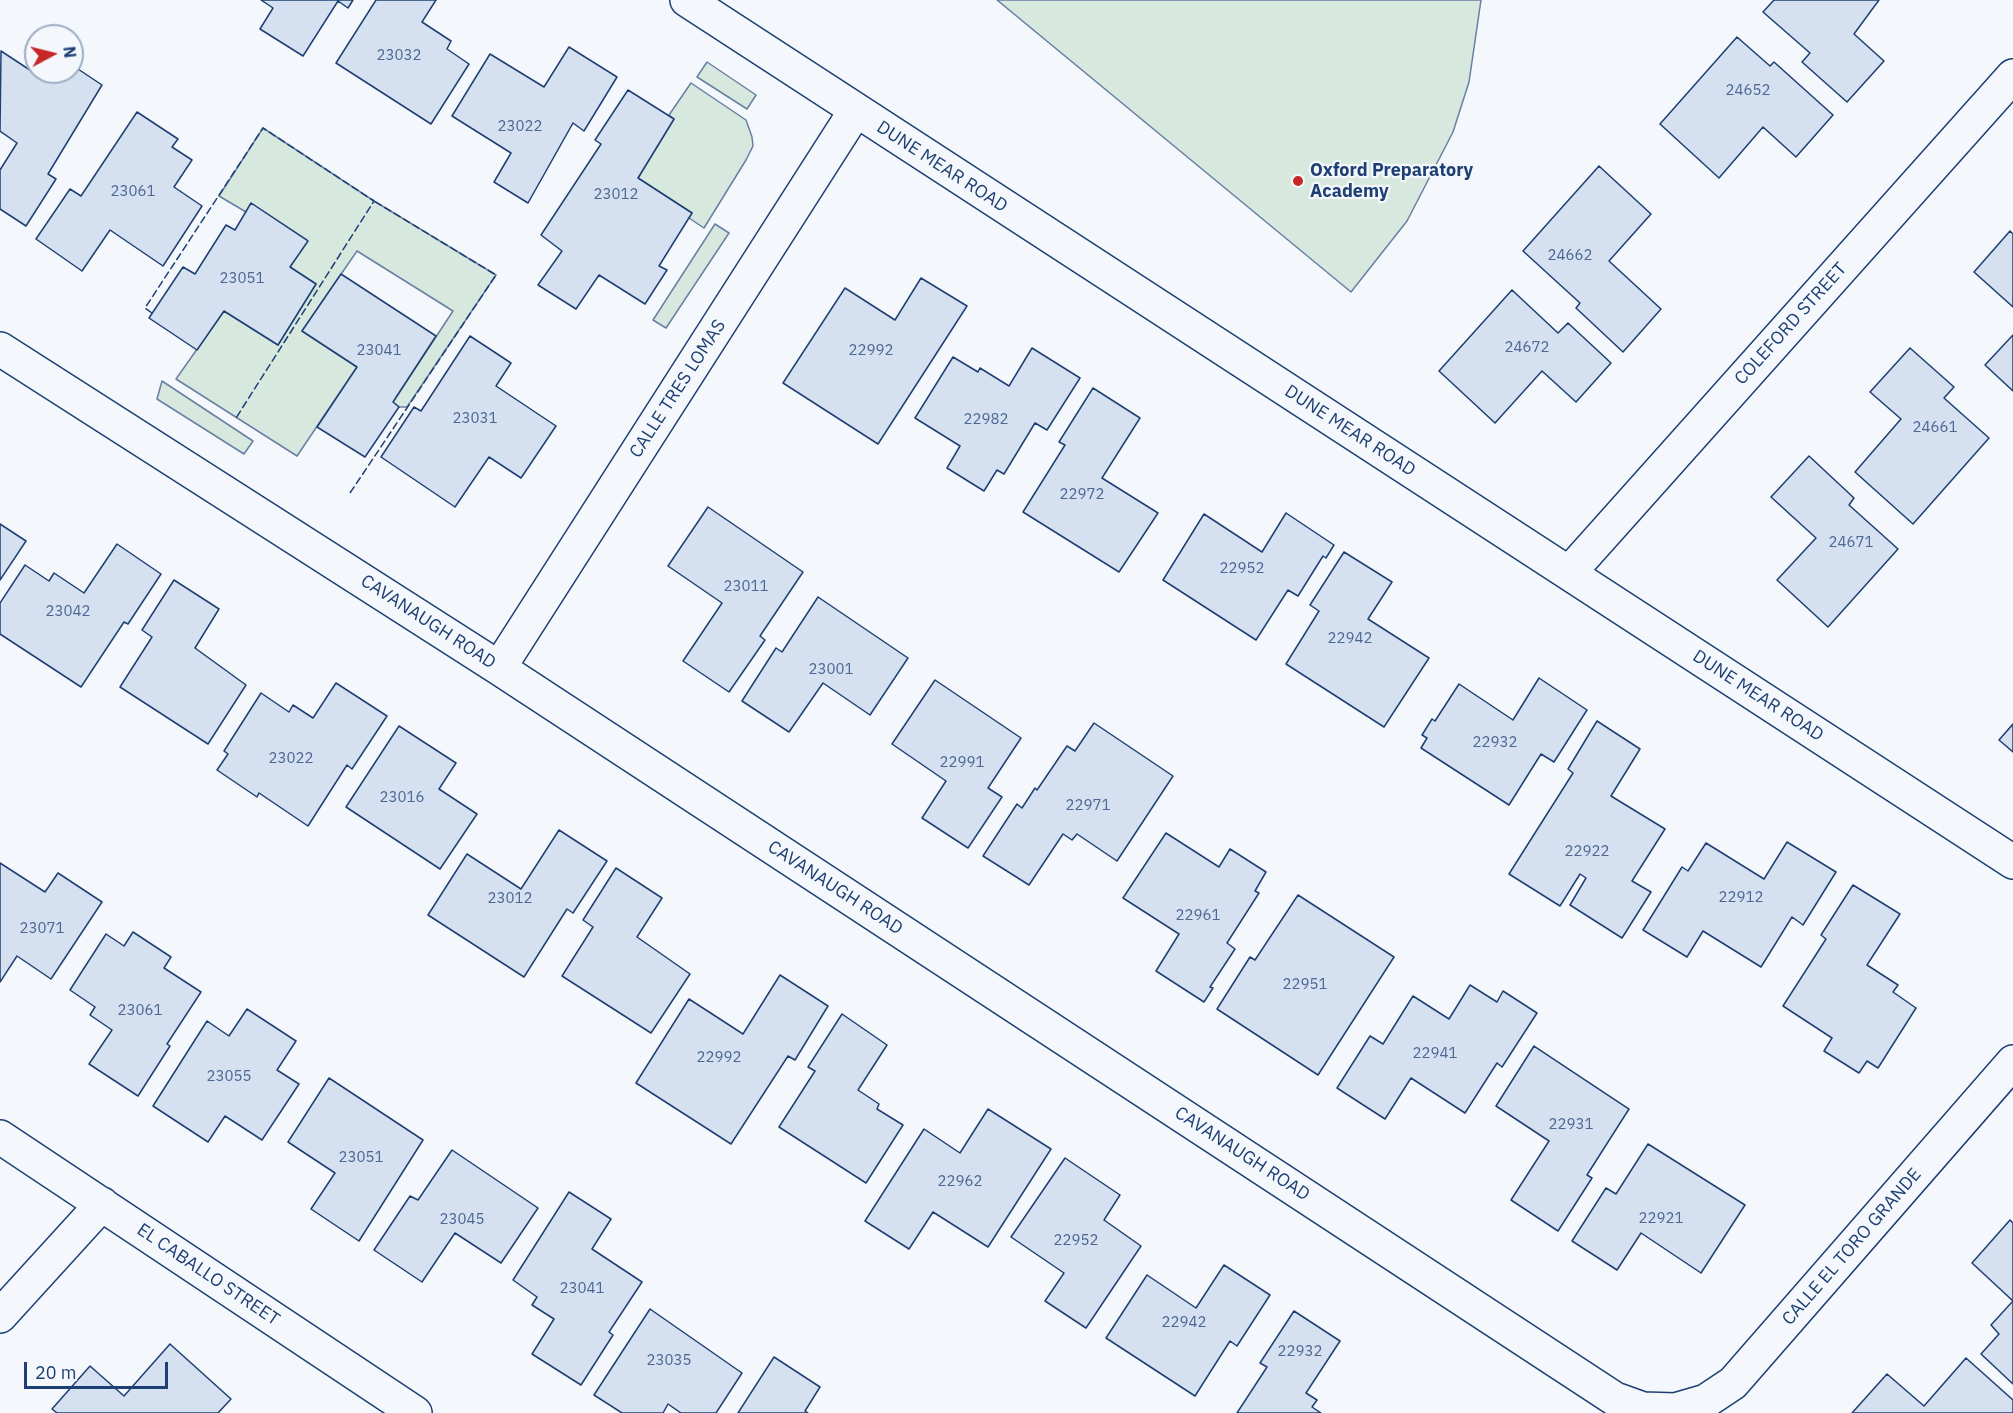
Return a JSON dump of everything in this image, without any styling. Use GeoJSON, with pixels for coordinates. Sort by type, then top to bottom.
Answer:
{"type":"FeatureCollection","features":[{"type":"Feature","properties":{"kind":"street","name":"DUNE MEAR ROAD"},"geometry":{"type":"LineString","coordinates":[[687,0],[2013,862]]}},
{"type":"Feature","properties":{"kind":"street","name":"COLEFORD STREET"},"geometry":{"type":"LineString","coordinates":[[1569,573],[2013,76]]}},
{"type":"Feature","properties":{"kind":"street","name":"CALLE TRES LOMAS"},"geometry":{"type":"LineString","coordinates":[[499,668],[856,110]]}},
{"type":"Feature","properties":{"kind":"street","name":"CAVANAUGH ROAD"},"geometry":{"type":"LineString","coordinates":[[0,349],[499,668],[1615,1399],[1643,1409],[1675,1410]]}},
{"type":"Feature","properties":{"kind":"street","name":"CALLE EL TORO GRANDE"},"geometry":{"type":"LineString","coordinates":[[1675,1410],[1706,1401],[1733,1383],[2013,1062]]}},
{"type":"Feature","properties":{"kind":"street","name":"EL CABALLO STREET"},"geometry":{"type":"LineString","coordinates":[[0,1137],[415,1413]]}},
{"type":"Feature","properties":{"kind":"street"},"geometry":{"type":"LineString","coordinates":[[0,1316],[102,1204]]}},
{"type":"Feature","properties":{"kind":"shaded area"},"geometry":{"type":"Polygon","coordinates":[[[997,0],[1481,0],[1469,82],[1453,132],[1407,221],[1351,292],[997,0]]]}},
{"type":"Feature","properties":{"kind":"shaded area"},"geometry":{"type":"Polygon","coordinates":[[[707,62],[756,95],[747,109],[697,77],[707,62]]]}},
{"type":"Feature","properties":{"kind":"shaded area"},"geometry":{"type":"Polygon","coordinates":[[[691,83],[746,120],[753,146],[704,228],[689,218],[692,213],[638,178],[674,119],[669,115],[691,83]]]}},
{"type":"Feature","properties":{"kind":"shaded area"},"geometry":{"type":"Polygon","coordinates":[[[263,128],[374,201],[496,275],[407,407],[399,407],[393,402],[453,311],[357,251],[302,331],[357,367],[297,456],[176,379],[224,311],[278,345],[316,284],[290,267],[307,240],[252,204],[246,212],[219,196],[263,128]]]}},
{"type":"Feature","properties":{"kind":"shaded area"},"geometry":{"type":"Polygon","coordinates":[[[715,224],[729,233],[666,328],[653,320],[715,224]]]}},
{"type":"Feature","properties":{"kind":"shaded area"},"geometry":{"type":"Polygon","coordinates":[[[162,381],[253,441],[244,454],[157,399],[162,381]]]}},
{"type":"Feature","properties":{"kind":"building"},"geometry":{"type":"Polygon","coordinates":[[[261,0],[353,0],[348,8],[338,1],[303,56],[260,29],[273,8],[261,0]]]}},
{"type":"Feature","properties":{"kind":"building"},"geometry":{"type":"Polygon","coordinates":[[[376,0],[436,0],[422,22],[451,41],[447,49],[469,64],[431,124],[336,63],[376,0]]]}},
{"type":"Feature","properties":{"kind":"building"},"geometry":{"type":"Polygon","coordinates":[[[1774,0],[1879,0],[1854,34],[1884,61],[1847,102],[1802,62],[1810,53],[1763,12],[1774,0]]]}},
{"type":"Feature","properties":{"kind":"building"},"geometry":{"type":"Polygon","coordinates":[[[1737,37],[1770,66],[1774,62],[1833,115],[1796,157],[1763,127],[1719,178],[1660,124],[1737,37]]]}},
{"type":"Feature","properties":{"kind":"building"},"geometry":{"type":"Polygon","coordinates":[[[569,47],[617,77],[584,131],[573,123],[528,203],[494,182],[511,153],[452,116],[490,54],[544,87],[569,47]]]}},
{"type":"Feature","properties":{"kind":"building"},"geometry":{"type":"Polygon","coordinates":[[[1,51],[24,66],[24,84],[84,84],[84,73],[102,85],[48,174],[56,179],[26,226],[0,209],[0,170],[17,143],[0,131],[1,51]]]}},
{"type":"Feature","properties":{"kind":"building"},"geometry":{"type":"Polygon","coordinates":[[[628,90],[674,119],[638,178],[692,213],[659,266],[667,270],[645,304],[599,275],[576,309],[538,285],[562,251],[541,235],[601,144],[595,140],[628,90]]]}},
{"type":"Feature","properties":{"kind":"building"},"geometry":{"type":"Polygon","coordinates":[[[137,112],[178,139],[172,147],[192,160],[174,187],[202,206],[163,266],[110,230],[82,271],[36,239],[70,189],[81,196],[137,112]]]}},
{"type":"Feature","properties":{"kind":"building"},"geometry":{"type":"Polygon","coordinates":[[[1599,166],[1651,214],[1609,261],[1661,309],[1623,352],[1576,308],[1580,303],[1523,251],[1599,166]]]}},
{"type":"Feature","properties":{"kind":"building"},"geometry":{"type":"Polygon","coordinates":[[[251,203],[308,241],[290,267],[316,284],[278,345],[224,311],[197,350],[149,318],[183,267],[195,274],[226,225],[235,230],[251,203]]]}},
{"type":"Feature","properties":{"kind":"building"},"geometry":{"type":"Polygon","coordinates":[[[2010,231],[2013,234],[2013,307],[1974,272],[2010,231]]]}},
{"type":"Feature","properties":{"kind":"building"},"geometry":{"type":"Polygon","coordinates":[[[341,274],[436,336],[393,402],[399,407],[365,457],[317,427],[357,367],[302,331],[341,274]]]}},
{"type":"Feature","properties":{"kind":"building"},"geometry":{"type":"Polygon","coordinates":[[[921,278],[967,306],[878,444],[783,383],[845,288],[895,320],[921,278]]]}},
{"type":"Feature","properties":{"kind":"building"},"geometry":{"type":"Polygon","coordinates":[[[1512,290],[1558,333],[1568,323],[1611,363],[1576,402],[1542,371],[1495,423],[1439,371],[1512,290]]]}},
{"type":"Feature","properties":{"kind":"building"},"geometry":{"type":"Polygon","coordinates":[[[2013,335],[2013,391],[1985,365],[2013,335]]]}},
{"type":"Feature","properties":{"kind":"building"},"geometry":{"type":"Polygon","coordinates":[[[470,336],[511,363],[496,386],[556,426],[521,478],[489,457],[455,507],[381,457],[414,407],[421,411],[470,336]]]}},
{"type":"Feature","properties":{"kind":"building"},"geometry":{"type":"Polygon","coordinates":[[[1032,348],[1080,378],[1047,430],[1035,423],[1004,474],[997,470],[984,491],[947,468],[960,446],[915,418],[953,357],[978,372],[980,368],[1009,386],[1032,348]]]}},
{"type":"Feature","properties":{"kind":"building"},"geometry":{"type":"Polygon","coordinates":[[[1910,348],[1954,387],[1944,398],[1989,438],[1913,524],[1855,472],[1901,419],[1870,392],[1910,348]]]}},
{"type":"Feature","properties":{"kind":"building"},"geometry":{"type":"Polygon","coordinates":[[[1093,388],[1140,418],[1102,478],[1158,513],[1119,572],[1023,512],[1065,445],[1059,442],[1093,388]]]}},
{"type":"Feature","properties":{"kind":"building"},"geometry":{"type":"Polygon","coordinates":[[[1809,456],[1854,498],[1849,505],[1898,549],[1828,627],[1777,580],[1816,538],[1771,497],[1809,456]]]}},
{"type":"Feature","properties":{"kind":"building"},"geometry":{"type":"Polygon","coordinates":[[[708,507],[803,572],[760,636],[765,640],[729,692],[683,661],[722,603],[668,566],[708,507]]]}},
{"type":"Feature","properties":{"kind":"building"},"geometry":{"type":"Polygon","coordinates":[[[1286,513],[1334,545],[1326,558],[1323,556],[1298,596],[1288,590],[1256,640],[1163,580],[1204,514],[1262,552],[1286,513]]]}},
{"type":"Feature","properties":{"kind":"building"},"geometry":{"type":"Polygon","coordinates":[[[0,524],[26,541],[0,580],[0,524]]]}},
{"type":"Feature","properties":{"kind":"building"},"geometry":{"type":"Polygon","coordinates":[[[117,544],[161,574],[128,624],[124,622],[81,687],[0,634],[0,603],[25,565],[49,581],[54,573],[84,593],[117,544]]]}},
{"type":"Feature","properties":{"kind":"building"},"geometry":{"type":"Polygon","coordinates":[[[1344,552],[1392,582],[1368,619],[1429,658],[1384,727],[1286,664],[1319,611],[1310,605],[1344,552]]]}},
{"type":"Feature","properties":{"kind":"building"},"geometry":{"type":"Polygon","coordinates":[[[174,580],[219,609],[195,648],[246,685],[208,744],[120,687],[152,637],[142,630],[174,580]]]}},
{"type":"Feature","properties":{"kind":"building"},"geometry":{"type":"Polygon","coordinates":[[[818,597],[908,658],[870,715],[823,683],[789,732],[742,701],[776,648],[782,652],[818,597]]]}},
{"type":"Feature","properties":{"kind":"building"},"geometry":{"type":"Polygon","coordinates":[[[1539,678],[1587,710],[1554,762],[1541,754],[1509,805],[1421,748],[1427,738],[1422,735],[1432,719],[1435,721],[1459,684],[1513,720],[1539,678]]]}},
{"type":"Feature","properties":{"kind":"building"},"geometry":{"type":"Polygon","coordinates":[[[935,680],[1021,738],[988,788],[1002,797],[968,848],[922,818],[946,781],[892,744],[935,680]]]}},
{"type":"Feature","properties":{"kind":"building"},"geometry":{"type":"Polygon","coordinates":[[[336,683],[387,716],[352,769],[347,765],[308,826],[259,793],[257,797],[217,770],[228,754],[224,751],[261,693],[289,712],[293,705],[313,718],[336,683]]]}},
{"type":"Feature","properties":{"kind":"building"},"geometry":{"type":"Polygon","coordinates":[[[1597,721],[1640,749],[1611,796],[1665,829],[1632,881],[1651,892],[1622,938],[1570,905],[1586,878],[1580,874],[1560,906],[1509,874],[1573,773],[1568,769],[1597,721]]]}},
{"type":"Feature","properties":{"kind":"building"},"geometry":{"type":"Polygon","coordinates":[[[1094,723],[1173,776],[1117,861],[1077,834],[1072,840],[1063,834],[1029,885],[983,856],[1017,804],[1022,808],[1067,746],[1075,751],[1094,723]]]}},
{"type":"Feature","properties":{"kind":"building"},"geometry":{"type":"Polygon","coordinates":[[[2013,724],[2013,752],[1999,740],[2013,724]]]}},
{"type":"Feature","properties":{"kind":"building"},"geometry":{"type":"Polygon","coordinates":[[[399,726],[456,763],[439,789],[477,814],[440,869],[346,807],[399,726]]]}},
{"type":"Feature","properties":{"kind":"building"},"geometry":{"type":"Polygon","coordinates":[[[559,830],[607,861],[573,913],[567,909],[524,977],[428,915],[467,854],[521,889],[559,830]]]}},
{"type":"Feature","properties":{"kind":"building"},"geometry":{"type":"Polygon","coordinates":[[[1166,833],[1219,867],[1230,849],[1266,872],[1255,891],[1259,893],[1227,943],[1235,949],[1210,987],[1213,988],[1204,1002],[1156,971],[1179,934],[1123,898],[1166,833]]]}},
{"type":"Feature","properties":{"kind":"building"},"geometry":{"type":"Polygon","coordinates":[[[1787,842],[1836,872],[1803,925],[1792,917],[1761,967],[1703,931],[1687,957],[1643,930],[1682,867],[1688,871],[1706,843],[1764,879],[1787,842]]]}},
{"type":"Feature","properties":{"kind":"building"},"geometry":{"type":"Polygon","coordinates":[[[0,863],[45,892],[58,873],[102,902],[51,979],[17,956],[0,982],[0,863]]]}},
{"type":"Feature","properties":{"kind":"building"},"geometry":{"type":"Polygon","coordinates":[[[616,868],[662,898],[637,937],[690,974],[651,1033],[562,976],[593,927],[583,920],[616,868]]]}},
{"type":"Feature","properties":{"kind":"building"},"geometry":{"type":"Polygon","coordinates":[[[1853,885],[1900,914],[1867,965],[1898,985],[1893,992],[1916,1008],[1878,1068],[1867,1061],[1859,1073],[1824,1051],[1832,1038],[1783,1006],[1826,939],[1821,935],[1853,885]]]}},
{"type":"Feature","properties":{"kind":"building"},"geometry":{"type":"Polygon","coordinates":[[[1298,895],[1394,957],[1318,1075],[1217,1009],[1250,957],[1255,960],[1298,895]]]}},
{"type":"Feature","properties":{"kind":"building"},"geometry":{"type":"Polygon","coordinates":[[[133,932],[171,957],[164,968],[201,992],[167,1044],[170,1046],[138,1096],[89,1064],[112,1030],[90,1015],[95,1007],[70,990],[106,934],[124,946],[133,932]]]}},
{"type":"Feature","properties":{"kind":"building"},"geometry":{"type":"Polygon","coordinates":[[[780,975],[828,1006],[795,1060],[788,1056],[731,1144],[636,1083],[689,999],[743,1034],[780,975]]]}},
{"type":"Feature","properties":{"kind":"building"},"geometry":{"type":"Polygon","coordinates":[[[1470,985],[1497,1002],[1503,991],[1537,1013],[1502,1067],[1497,1063],[1465,1113],[1411,1078],[1385,1119],[1337,1088],[1370,1036],[1383,1044],[1413,996],[1449,1019],[1470,985]]]}},
{"type":"Feature","properties":{"kind":"building"},"geometry":{"type":"Polygon","coordinates":[[[247,1009],[296,1041],[277,1070],[299,1084],[262,1140],[225,1116],[208,1142],[153,1106],[207,1021],[229,1036],[247,1009]]]}},
{"type":"Feature","properties":{"kind":"building"},"geometry":{"type":"Polygon","coordinates":[[[842,1014],[887,1045],[858,1090],[879,1104],[877,1109],[903,1125],[866,1183],[779,1127],[815,1071],[808,1067],[842,1014]]]}},
{"type":"Feature","properties":{"kind":"building"},"geometry":{"type":"Polygon","coordinates":[[[1534,1046],[1629,1109],[1587,1175],[1592,1178],[1558,1231],[1511,1200],[1549,1141],[1496,1106],[1534,1046]]]}},
{"type":"Feature","properties":{"kind":"building"},"geometry":{"type":"Polygon","coordinates":[[[329,1078],[423,1140],[359,1241],[311,1209],[335,1173],[288,1142],[329,1078]]]}},
{"type":"Feature","properties":{"kind":"building"},"geometry":{"type":"Polygon","coordinates":[[[988,1109],[1051,1149],[988,1247],[933,1212],[909,1249],[865,1221],[924,1129],[960,1153],[988,1109]]]}},
{"type":"Feature","properties":{"kind":"building"},"geometry":{"type":"Polygon","coordinates":[[[1648,1144],[1745,1205],[1701,1273],[1641,1233],[1617,1270],[1572,1241],[1606,1188],[1616,1194],[1648,1144]]]}},
{"type":"Feature","properties":{"kind":"building"},"geometry":{"type":"Polygon","coordinates":[[[452,1150],[538,1208],[501,1263],[455,1233],[422,1282],[374,1250],[410,1196],[418,1200],[452,1150]]]}},
{"type":"Feature","properties":{"kind":"building"},"geometry":{"type":"Polygon","coordinates":[[[1065,1158],[1120,1195],[1104,1220],[1141,1246],[1086,1328],[1045,1301],[1064,1273],[1011,1237],[1065,1158]]]}},
{"type":"Feature","properties":{"kind":"building"},"geometry":{"type":"Polygon","coordinates":[[[569,1192],[611,1219],[592,1249],[642,1282],[609,1332],[613,1335],[581,1385],[532,1354],[554,1319],[532,1305],[537,1297],[513,1280],[569,1192]]]}},
{"type":"Feature","properties":{"kind":"building"},"geometry":{"type":"Polygon","coordinates":[[[2010,1220],[2013,1223],[2013,1301],[1972,1263],[2010,1220]]]}},
{"type":"Feature","properties":{"kind":"building"},"geometry":{"type":"Polygon","coordinates":[[[1224,1265],[1270,1295],[1237,1346],[1230,1341],[1195,1396],[1106,1338],[1147,1275],[1196,1308],[1224,1265]]]}},
{"type":"Feature","properties":{"kind":"building"},"geometry":{"type":"Polygon","coordinates":[[[2013,1301],[2013,1384],[1981,1354],[1999,1334],[1991,1325],[2013,1301]]]}},
{"type":"Feature","properties":{"kind":"building"},"geometry":{"type":"Polygon","coordinates":[[[650,1309],[742,1373],[716,1413],[681,1413],[668,1404],[663,1413],[622,1413],[594,1395],[650,1309]]]}},
{"type":"Feature","properties":{"kind":"building"},"geometry":{"type":"Polygon","coordinates":[[[1294,1311],[1340,1341],[1306,1393],[1317,1400],[1312,1407],[1321,1413],[1237,1413],[1267,1367],[1260,1363],[1294,1311]]]}},
{"type":"Feature","properties":{"kind":"building"},"geometry":{"type":"Polygon","coordinates":[[[170,1344],[231,1399],[218,1413],[57,1413],[52,1409],[90,1366],[124,1396],[170,1344]]]}},
{"type":"Feature","properties":{"kind":"building"},"geometry":{"type":"Polygon","coordinates":[[[774,1357],[820,1387],[805,1411],[808,1413],[738,1413],[774,1357]]]}},
{"type":"Feature","properties":{"kind":"building"},"geometry":{"type":"Polygon","coordinates":[[[1966,1358],[2013,1400],[2013,1413],[1852,1413],[1887,1374],[1924,1406],[1966,1358]]]}},
{"type":"Feature","properties":{"kind":"fence"},"geometry":{"type":"LineString","coordinates":[[152,313],[145,308],[263,128],[374,201],[236,418]]}},
{"type":"Feature","properties":{"kind":"fence"},"geometry":{"type":"LineString","coordinates":[[350,493],[496,275],[374,201]]}},
{"type":"Feature","properties":{"kind":"place","name":"Oxford Preparatory Academy"},"geometry":{"type":"Point","coordinates":[1298,181]}}]}
